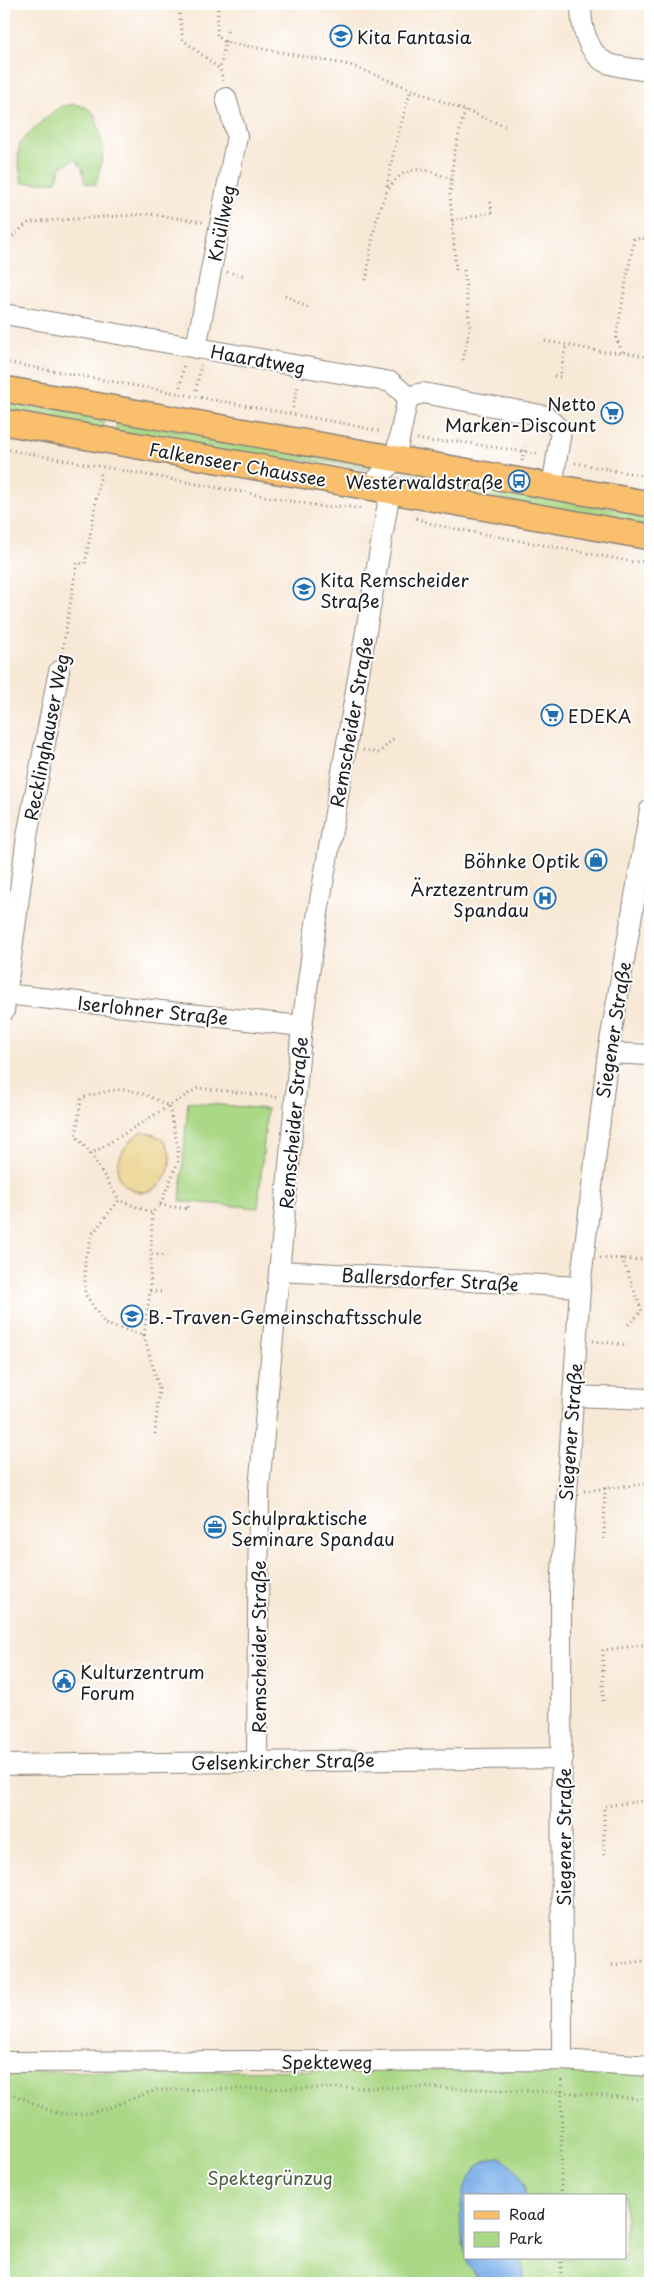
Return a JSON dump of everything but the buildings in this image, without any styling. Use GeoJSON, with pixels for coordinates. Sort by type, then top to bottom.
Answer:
{"type":"FeatureCollection","features":[{"type":"Feature","properties":{"kind":"main road","name":"Falkenseer Chaussee"},"geometry":{"type":"LineString","coordinates":[[4,389],[650,504]]}},
{"type":"Feature","properties":{"kind":"main road","name":"Falkenseer Chaussee"},"geometry":{"type":"LineString","coordinates":[[4,422],[374,496],[650,538]]}},
{"type":"Feature","properties":{"kind":"street"},"geometry":{"type":"LineString","coordinates":[[582,4],[583,29],[592,48],[605,63],[650,71]]}},
{"type":"Feature","properties":{"kind":"street","name":"Knüllweg"},"geometry":{"type":"LineString","coordinates":[[196,349],[237,136],[226,98]]}},
{"type":"Feature","properties":{"kind":"street","name":"Haardtweg"},"geometry":{"type":"LineString","coordinates":[[4,314],[392,382],[408,398]]}},
{"type":"Feature","properties":{"kind":"street"},"geometry":{"type":"LineString","coordinates":[[374,496],[395,459],[408,398],[423,392],[546,416],[561,431],[552,487]]}},
{"type":"Feature","properties":{"kind":"street","name":"Remscheider Straße"},"geometry":{"type":"LineString","coordinates":[[257,1761],[259,1488],[302,1026],[374,496]]}},
{"type":"Feature","properties":{"kind":"street","name":"Recklinghauser Weg"},"geometry":{"type":"LineString","coordinates":[[4,1000],[28,836],[57,680]]}},
{"type":"Feature","properties":{"kind":"street","name":"Siegener Straße"},"geometry":{"type":"LineString","coordinates":[[562,2060],[563,1758],[561,1589],[580,1287],[608,1053],[650,810]]}},
{"type":"Feature","properties":{"kind":"street","name":"Iserlohner Straße"},"geometry":{"type":"LineString","coordinates":[[4,1000],[302,1026]]}},
{"type":"Feature","properties":{"kind":"street"},"geometry":{"type":"LineString","coordinates":[[608,1053],[650,1055]]}},
{"type":"Feature","properties":{"kind":"street","name":"Ballersdorfer Straße"},"geometry":{"type":"LineString","coordinates":[[279,1272],[580,1287]]}},
{"type":"Feature","properties":{"kind":"street"},"geometry":{"type":"LineString","coordinates":[[573,1396],[650,1399]]}},
{"type":"Feature","properties":{"kind":"street","name":"Gelsenkircher Straße"},"geometry":{"type":"LineString","coordinates":[[4,1765],[563,1758]]}},
{"type":"Feature","properties":{"kind":"street","name":"Spekteweg"},"geometry":{"type":"LineString","coordinates":[[4,2062],[562,2060],[650,2066]]}},
{"type":"Feature","properties":{"kind":"path"},"geometry":{"type":"LineString","coordinates":[[178,4],[183,40],[220,69]]}},
{"type":"Feature","properties":{"kind":"path"},"geometry":{"type":"LineString","coordinates":[[218,4],[217,36],[225,42],[350,65],[505,126]]}},
{"type":"Feature","properties":{"kind":"path"},"geometry":{"type":"LineString","coordinates":[[226,98],[220,69],[228,28]]}},
{"type":"Feature","properties":{"kind":"path"},"geometry":{"type":"LineString","coordinates":[[366,280],[382,198],[387,187],[394,150],[411,89]]}},
{"type":"Feature","properties":{"kind":"path"},"geometry":{"type":"LineString","coordinates":[[456,270],[450,194],[454,154],[465,110]]}},
{"type":"Feature","properties":{"kind":"path"},"geometry":{"type":"LineString","coordinates":[[387,187],[403,174],[413,170],[424,170],[451,179]]}},
{"type":"Feature","properties":{"kind":"path"},"geometry":{"type":"LineString","coordinates":[[452,221],[492,212],[490,199]]}},
{"type":"Feature","properties":{"kind":"path"},"geometry":{"type":"LineString","coordinates":[[4,248],[28,222],[150,214],[220,225]]}},
{"type":"Feature","properties":{"kind":"path"},"geometry":{"type":"LineString","coordinates":[[622,352],[616,337],[634,239],[650,238]]}},
{"type":"Feature","properties":{"kind":"path"},"geometry":{"type":"LineString","coordinates":[[463,360],[470,328],[464,269]]}},
{"type":"Feature","properties":{"kind":"path"},"geometry":{"type":"LineString","coordinates":[[285,295],[308,308]]}},
{"type":"Feature","properties":{"kind":"path"},"geometry":{"type":"LineString","coordinates":[[545,342],[650,357]]}},
{"type":"Feature","properties":{"kind":"path"},"geometry":{"type":"LineString","coordinates":[[554,376],[560,377],[566,345]]}},
{"type":"Feature","properties":{"kind":"path"},"geometry":{"type":"LineString","coordinates":[[180,387],[196,349]]}},
{"type":"Feature","properties":{"kind":"path"},"geometry":{"type":"LineString","coordinates":[[196,349],[196,390]]}},
{"type":"Feature","properties":{"kind":"path"},"geometry":{"type":"LineString","coordinates":[[4,362],[347,424],[374,431]]}},
{"type":"Feature","properties":{"kind":"path"},"geometry":{"type":"LineString","coordinates":[[294,408],[301,366]]}},
{"type":"Feature","properties":{"kind":"path"},"geometry":{"type":"LineString","coordinates":[[522,461],[525,446]]}},
{"type":"Feature","properties":{"kind":"path"},"geometry":{"type":"LineString","coordinates":[[4,450],[324,507],[341,506],[374,496]]}},
{"type":"Feature","properties":{"kind":"path","name":"Recklinghauser Weg"},"geometry":{"type":"LineString","coordinates":[[57,680],[77,563],[85,564],[101,473]]}},
{"type":"Feature","properties":{"kind":"path"},"geometry":{"type":"LineString","coordinates":[[418,519],[435,525],[624,560],[650,561]]}},
{"type":"Feature","properties":{"kind":"path"},"geometry":{"type":"LineString","coordinates":[[644,612],[650,610]]}},
{"type":"Feature","properties":{"kind":"path"},"geometry":{"type":"LineString","coordinates":[[360,750],[379,753],[393,739]]}},
{"type":"Feature","properties":{"kind":"path"},"geometry":{"type":"LineString","coordinates":[[91,1154],[198,1088],[284,1098]]}},
{"type":"Feature","properties":{"kind":"path"},"geometry":{"type":"LineString","coordinates":[[152,1213],[119,1200],[91,1154],[76,1136],[81,1098],[106,1091],[129,1089],[146,1094],[169,1106]]}},
{"type":"Feature","properties":{"kind":"path"},"geometry":{"type":"LineString","coordinates":[[156,1434],[159,1389],[144,1335],[150,1291],[152,1213],[160,1205],[178,1162],[178,1148],[169,1106]]}},
{"type":"Feature","properties":{"kind":"path"},"geometry":{"type":"LineString","coordinates":[[119,1200],[93,1233],[85,1258],[85,1294],[105,1324],[144,1335]]}},
{"type":"Feature","properties":{"kind":"path"},"geometry":{"type":"LineString","coordinates":[[160,1205],[188,1209],[188,1202]]}},
{"type":"Feature","properties":{"kind":"path"},"geometry":{"type":"LineString","coordinates":[[152,1254],[167,1256]]}},
{"type":"Feature","properties":{"kind":"path"},"geometry":{"type":"LineString","coordinates":[[600,1258],[650,1260]]}},
{"type":"Feature","properties":{"kind":"path"},"geometry":{"type":"LineString","coordinates":[[622,1258],[642,1311],[626,1327]]}},
{"type":"Feature","properties":{"kind":"path"},"geometry":{"type":"LineString","coordinates":[[150,1291],[164,1292]]}},
{"type":"Feature","properties":{"kind":"path"},"geometry":{"type":"LineString","coordinates":[[592,1341],[628,1345]]}},
{"type":"Feature","properties":{"kind":"path"},"geometry":{"type":"LineString","coordinates":[[583,1491],[650,1483]]}},
{"type":"Feature","properties":{"kind":"path"},"geometry":{"type":"LineString","coordinates":[[604,1539],[605,1488]]}},
{"type":"Feature","properties":{"kind":"path"},"geometry":{"type":"LineString","coordinates":[[603,1701],[603,1650],[650,1644]]}},
{"type":"Feature","properties":{"kind":"path"},"geometry":{"type":"LineString","coordinates":[[604,1855],[604,1806],[650,1800]]}},
{"type":"Feature","properties":{"kind":"path"},"geometry":{"type":"LineString","coordinates":[[612,1964],[650,1960]]}},
{"type":"Feature","properties":{"kind":"path"},"geometry":{"type":"LineString","coordinates":[[562,2060],[562,2194]]}},
{"type":"Feature","properties":{"kind":"path"},"geometry":{"type":"LineString","coordinates":[[4,2094],[17,2094],[58,2113],[86,2114],[110,2108],[131,2097],[157,2090],[411,2087],[562,2092],[650,2100]]}},
{"type":"Feature","properties":{"kind":"path"},"geometry":{"type":"LineString","coordinates":[[561,2260],[561,2283]]}},
{"type":"Feature","properties":{"kind":"green space"},"geometry":{"type":"Polygon","coordinates":[[[75,104],[87,108],[95,115],[104,150],[96,185],[85,183],[82,168],[75,159],[61,167],[56,182],[22,183],[18,160],[20,143],[42,121],[61,106],[75,104]]]}},
{"type":"Feature","properties":{"kind":"green space"},"geometry":{"type":"Polygon","coordinates":[[[4,399],[105,417],[102,430],[4,413],[4,399]]]}},
{"type":"Feature","properties":{"kind":"green space"},"geometry":{"type":"Polygon","coordinates":[[[118,419],[375,467],[369,470],[327,462],[259,458],[115,432],[118,419]]]}},
{"type":"Feature","properties":{"kind":"green space"},"geometry":{"type":"Polygon","coordinates":[[[407,472],[650,515],[650,527],[396,481],[407,472]]]}},
{"type":"Feature","properties":{"kind":"green space"},"geometry":{"type":"Polygon","coordinates":[[[188,1102],[267,1109],[258,1208],[180,1201],[188,1102]]]}},
{"type":"Feature","properties":{"kind":"green space","name":"Spektegrünzug"},"geometry":{"type":"Polygon","coordinates":[[[541,2069],[650,2075],[650,2283],[523,2283],[522,2260],[626,2260],[626,2194],[525,2194],[525,2185],[500,2158],[485,2161],[474,2171],[464,2194],[461,2221],[464,2260],[467,2260],[481,2283],[4,2283],[4,2072],[541,2069]]]}},
{"type":"Feature","properties":{"kind":"sand"},"geometry":{"type":"Polygon","coordinates":[[[141,1132],[157,1136],[167,1145],[170,1157],[169,1169],[163,1181],[154,1189],[142,1192],[129,1188],[118,1175],[118,1167],[123,1150],[141,1132]]]}},
{"type":"Feature","properties":{"kind":"water"},"geometry":{"type":"Polygon","coordinates":[[[500,2158],[515,2168],[523,2183],[525,2194],[464,2194],[464,2248],[460,2216],[463,2191],[475,2170],[490,2160],[500,2158]]]}},
{"type":"Feature","properties":{"kind":"water"},"geometry":{"type":"Polygon","coordinates":[[[467,2260],[522,2260],[523,2283],[481,2283],[468,2265],[467,2260]]]}},
{"type":"Feature","properties":{"kind":"place","name":"Kita Fantasia"},"geometry":{"type":"Point","coordinates":[341,36]}},
{"type":"Feature","properties":{"kind":"place","name":"Netto Marken-Discount"},"geometry":{"type":"Point","coordinates":[612,413]}},
{"type":"Feature","properties":{"kind":"place","name":"Westerwaldstraße"},"geometry":{"type":"Point","coordinates":[519,481]}},
{"type":"Feature","properties":{"kind":"place","name":"Kita Remscheider Straße"},"geometry":{"type":"Point","coordinates":[304,589]}},
{"type":"Feature","properties":{"kind":"place","name":"EDEKA"},"geometry":{"type":"Point","coordinates":[552,715]}},
{"type":"Feature","properties":{"kind":"place","name":"Böhnke Optik"},"geometry":{"type":"Point","coordinates":[596,860]}},
{"type":"Feature","properties":{"kind":"place","name":"Ärztezentrum Spandau"},"geometry":{"type":"Point","coordinates":[545,898]}},
{"type":"Feature","properties":{"kind":"place","name":"B.-Traven-Gemeinschaftsschule"},"geometry":{"type":"Point","coordinates":[132,1316]}},
{"type":"Feature","properties":{"kind":"place","name":"Schulpraktische Seminare Spandau"},"geometry":{"type":"Point","coordinates":[215,1527]}},
{"type":"Feature","properties":{"kind":"place","name":"Kulturzentrum Forum"},"geometry":{"type":"Point","coordinates":[64,1681]}}]}
